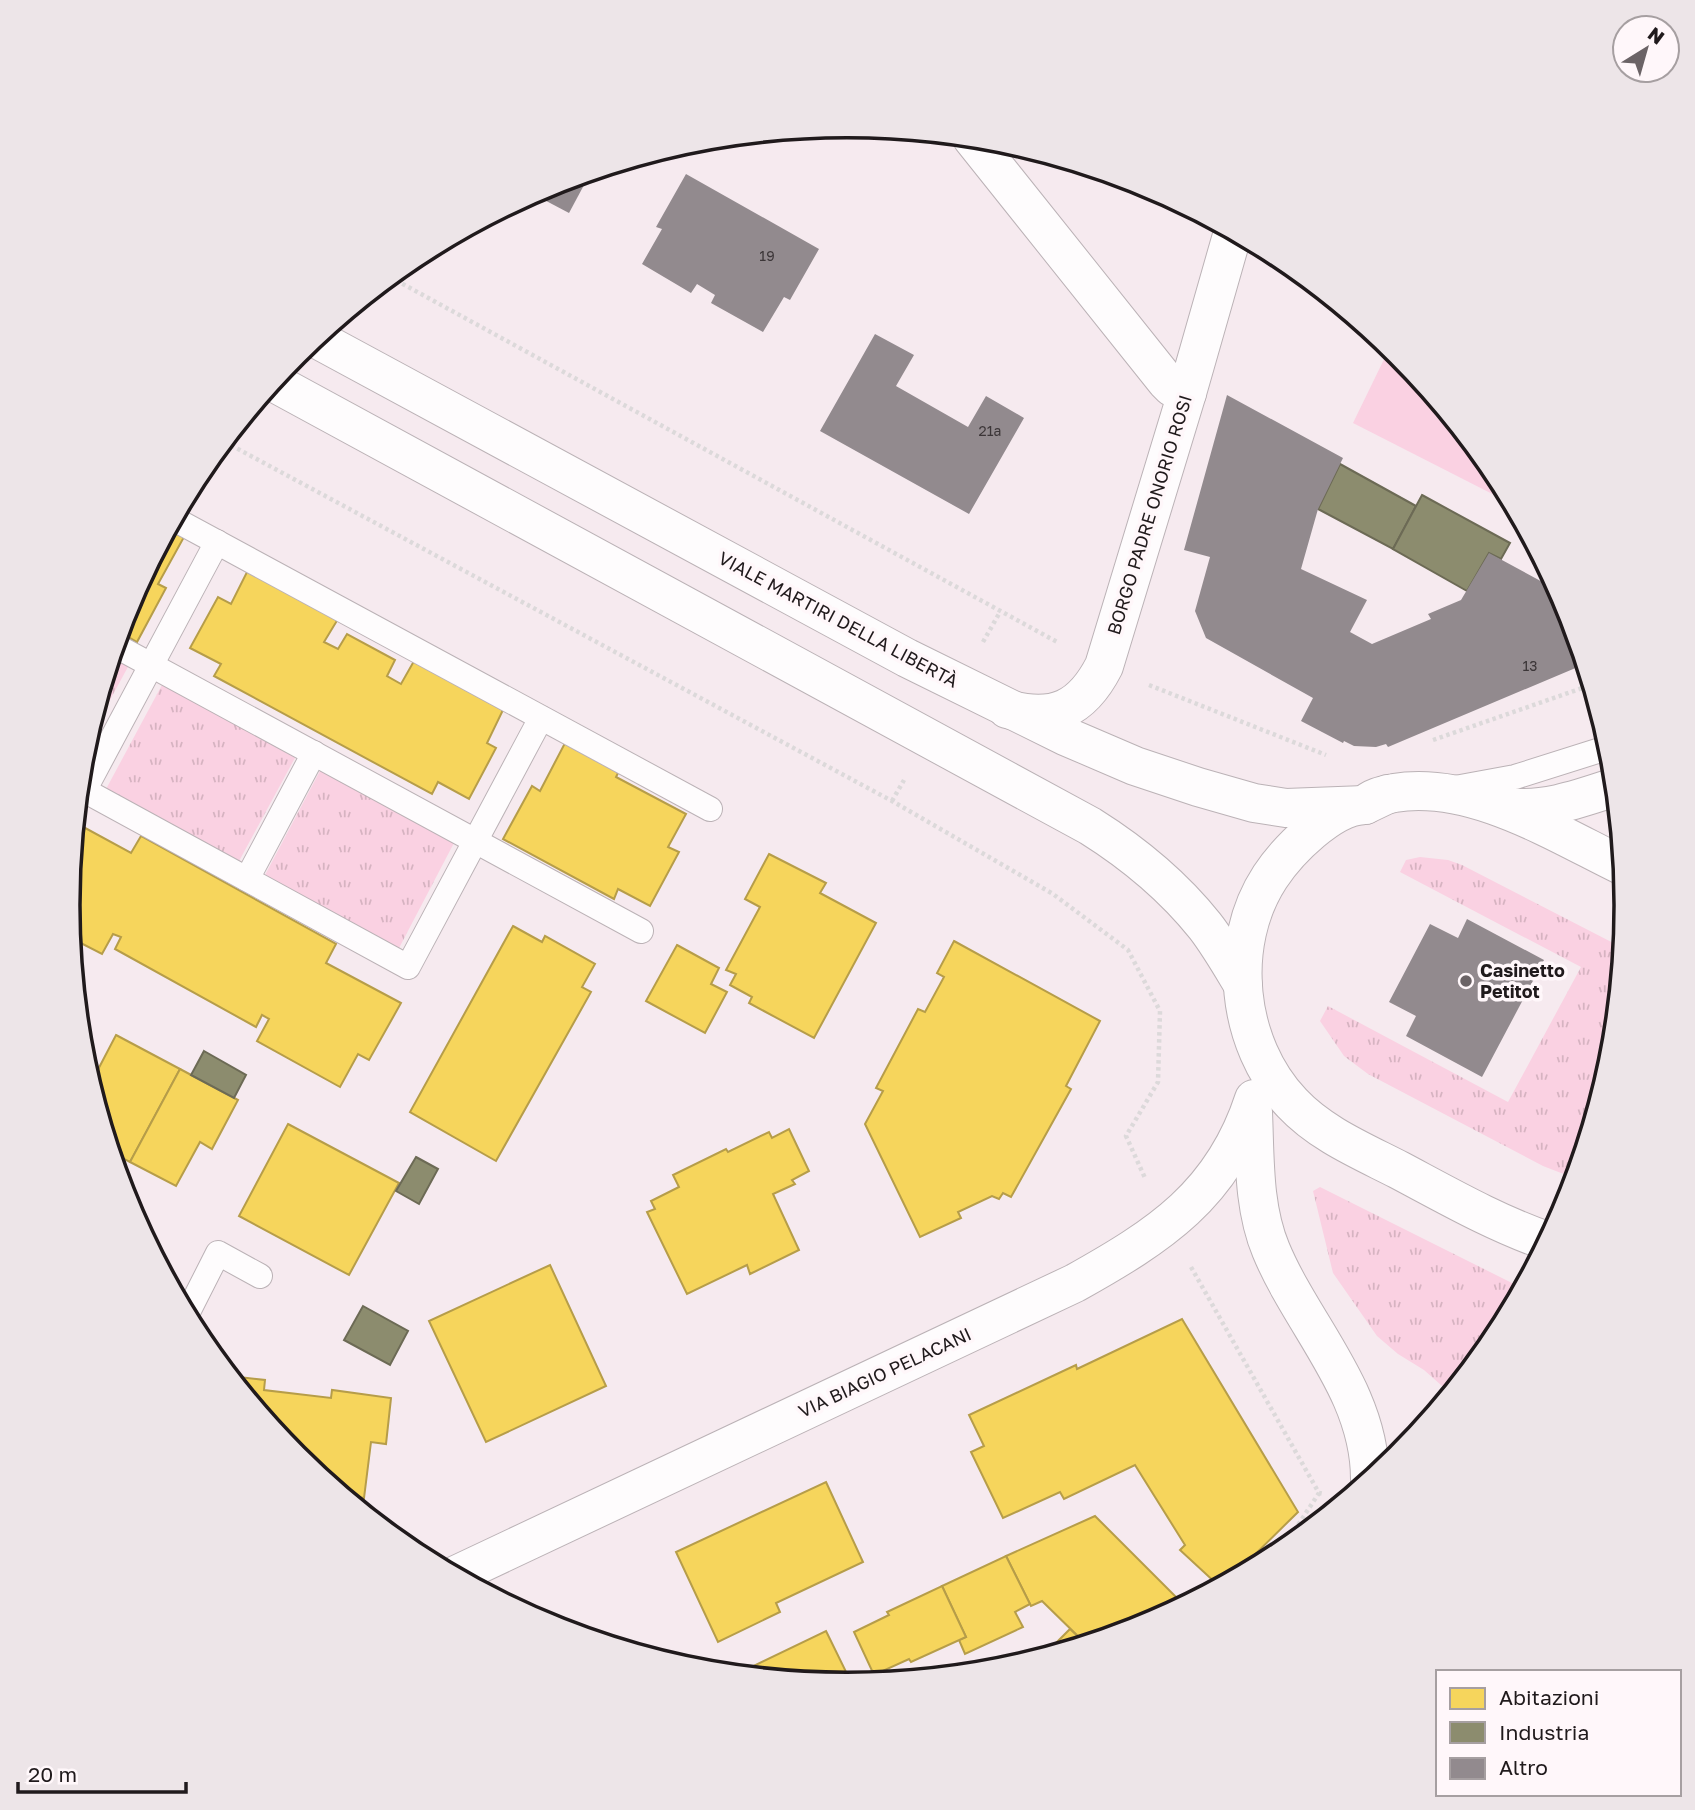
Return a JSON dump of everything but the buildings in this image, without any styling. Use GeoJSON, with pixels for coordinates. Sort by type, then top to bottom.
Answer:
{"type":"FeatureCollection","features":[{"type":"Feature","properties":{"kind":"main road"},"geometry":{"type":"LineString","coordinates":[[982,151],[1166,381],[1172,387],[1187,393]]}},
{"type":"Feature","properties":{"kind":"main road","name":"BORGO PADRE ONORIO ROSI"},"geometry":{"type":"LineString","coordinates":[[990,701],[1021,713],[1054,714],[1079,701],[1094,685],[1104,666],[1231,241]]}},
{"type":"Feature","properties":{"kind":"main road","name":"VIALE MARTIRI DELLA LIBERTÀ"},"geometry":{"type":"LineString","coordinates":[[325,344],[990,701],[1135,766],[1254,803],[1286,808],[1391,797],[1457,795],[1492,805]]}},
{"type":"Feature","properties":{"kind":"main road"},"geometry":{"type":"LineString","coordinates":[[283,387],[1090,826],[1150,870],[1186,905],[1217,942],[1243,985]]}},
{"type":"Feature","properties":{"kind":"main road"},"geometry":{"type":"LineString","coordinates":[[1492,805],[1537,808],[1606,790]]}},
{"type":"Feature","properties":{"kind":"main road"},"geometry":{"type":"LineString","coordinates":[[1369,1467],[1368,1447],[1353,1400],[1291,1292],[1263,1229],[1258,1207],[1254,1099],[1257,1066],[1243,985],[1243,950],[1251,917],[1269,878],[1288,853],[1313,831],[1354,805],[1391,797]]}},
{"type":"Feature","properties":{"kind":"main road"},"geometry":{"type":"LineString","coordinates":[[1492,805],[1613,861]]}},
{"type":"Feature","properties":{"kind":"main road"},"geometry":{"type":"LineString","coordinates":[[1252,1034],[1272,1078],[1292,1103],[1315,1123],[1493,1220],[1538,1238]]}},
{"type":"Feature","properties":{"kind":"main road","name":"VIA BIAGIO PELACANI"},"geometry":{"type":"LineString","coordinates":[[466,1570],[1075,1283],[1122,1257],[1196,1200],[1230,1155],[1245,1127],[1254,1099]]}},
{"type":"Feature","properties":{"kind":"lane"},"geometry":{"type":"LineString","coordinates":[[182,523],[710,809]]}},
{"type":"Feature","properties":{"kind":"lane"},"geometry":{"type":"LineString","coordinates":[[93,770],[217,542]]}},
{"type":"Feature","properties":{"kind":"lane"},"geometry":{"type":"LineString","coordinates":[[124,650],[641,931]]}},
{"type":"Feature","properties":{"kind":"lane"},"geometry":{"type":"LineString","coordinates":[[89,793],[408,967],[541,719]]}},
{"type":"Feature","properties":{"kind":"lane"},"geometry":{"type":"LineString","coordinates":[[1391,797],[1485,784],[1599,751]]}},
{"type":"Feature","properties":{"kind":"lane"},"geometry":{"type":"LineString","coordinates":[[247,879],[314,753]]}},
{"type":"Feature","properties":{"kind":"lane"},"geometry":{"type":"LineString","coordinates":[[193,1303],[218,1253],[260,1276]]}},
{"type":"Feature","properties":{"kind":"path"},"geometry":{"type":"LineString","coordinates":[[399,283],[975,599],[1104,666],[1334,758]]}},
{"type":"Feature","properties":{"kind":"path"},"geometry":{"type":"LineString","coordinates":[[233,446],[892,801],[1053,894],[1128,950],[1160,1011],[1158,1082],[1125,1136],[1167,1224],[1319,1493],[1297,1526]]}},
{"type":"Feature","properties":{"kind":"path"},"geometry":{"type":"LineString","coordinates":[[1430,741],[1583,688]]}},
{"type":"Feature","properties":{"kind":"green space"},"geometry":{"type":"Polygon","coordinates":[[[1385,358],[1456,438],[1495,496],[1353,423],[1385,358]]]}},
{"type":"Feature","properties":{"kind":"green space"},"geometry":{"type":"Polygon","coordinates":[[[120,660],[129,665],[107,705],[120,660]]]}},
{"type":"Feature","properties":{"kind":"green space"},"geometry":{"type":"Polygon","coordinates":[[[163,683],[296,756],[238,863],[105,791],[163,683]]]}},
{"type":"Feature","properties":{"kind":"green space"},"geometry":{"type":"Polygon","coordinates":[[[321,769],[455,841],[398,950],[264,877],[321,769]]]}},
{"type":"Feature","properties":{"kind":"green space"},"geometry":{"type":"Polygon","coordinates":[[[1420,857],[1448,860],[1462,865],[1613,943],[1600,1055],[1566,1174],[1543,1166],[1368,1074],[1344,1056],[1320,1021],[1328,1006],[1508,1102],[1581,967],[1400,872],[1406,860],[1420,857]]]}},
{"type":"Feature","properties":{"kind":"green space"},"geometry":{"type":"Polygon","coordinates":[[[1320,1187],[1514,1284],[1485,1331],[1443,1387],[1377,1336],[1333,1273],[1313,1191],[1320,1187]]]}},
{"type":"Feature","properties":{"kind":"place","name":"Casinetto Petitot"},"geometry":{"type":"Point","coordinates":[1466,981]}}]}
